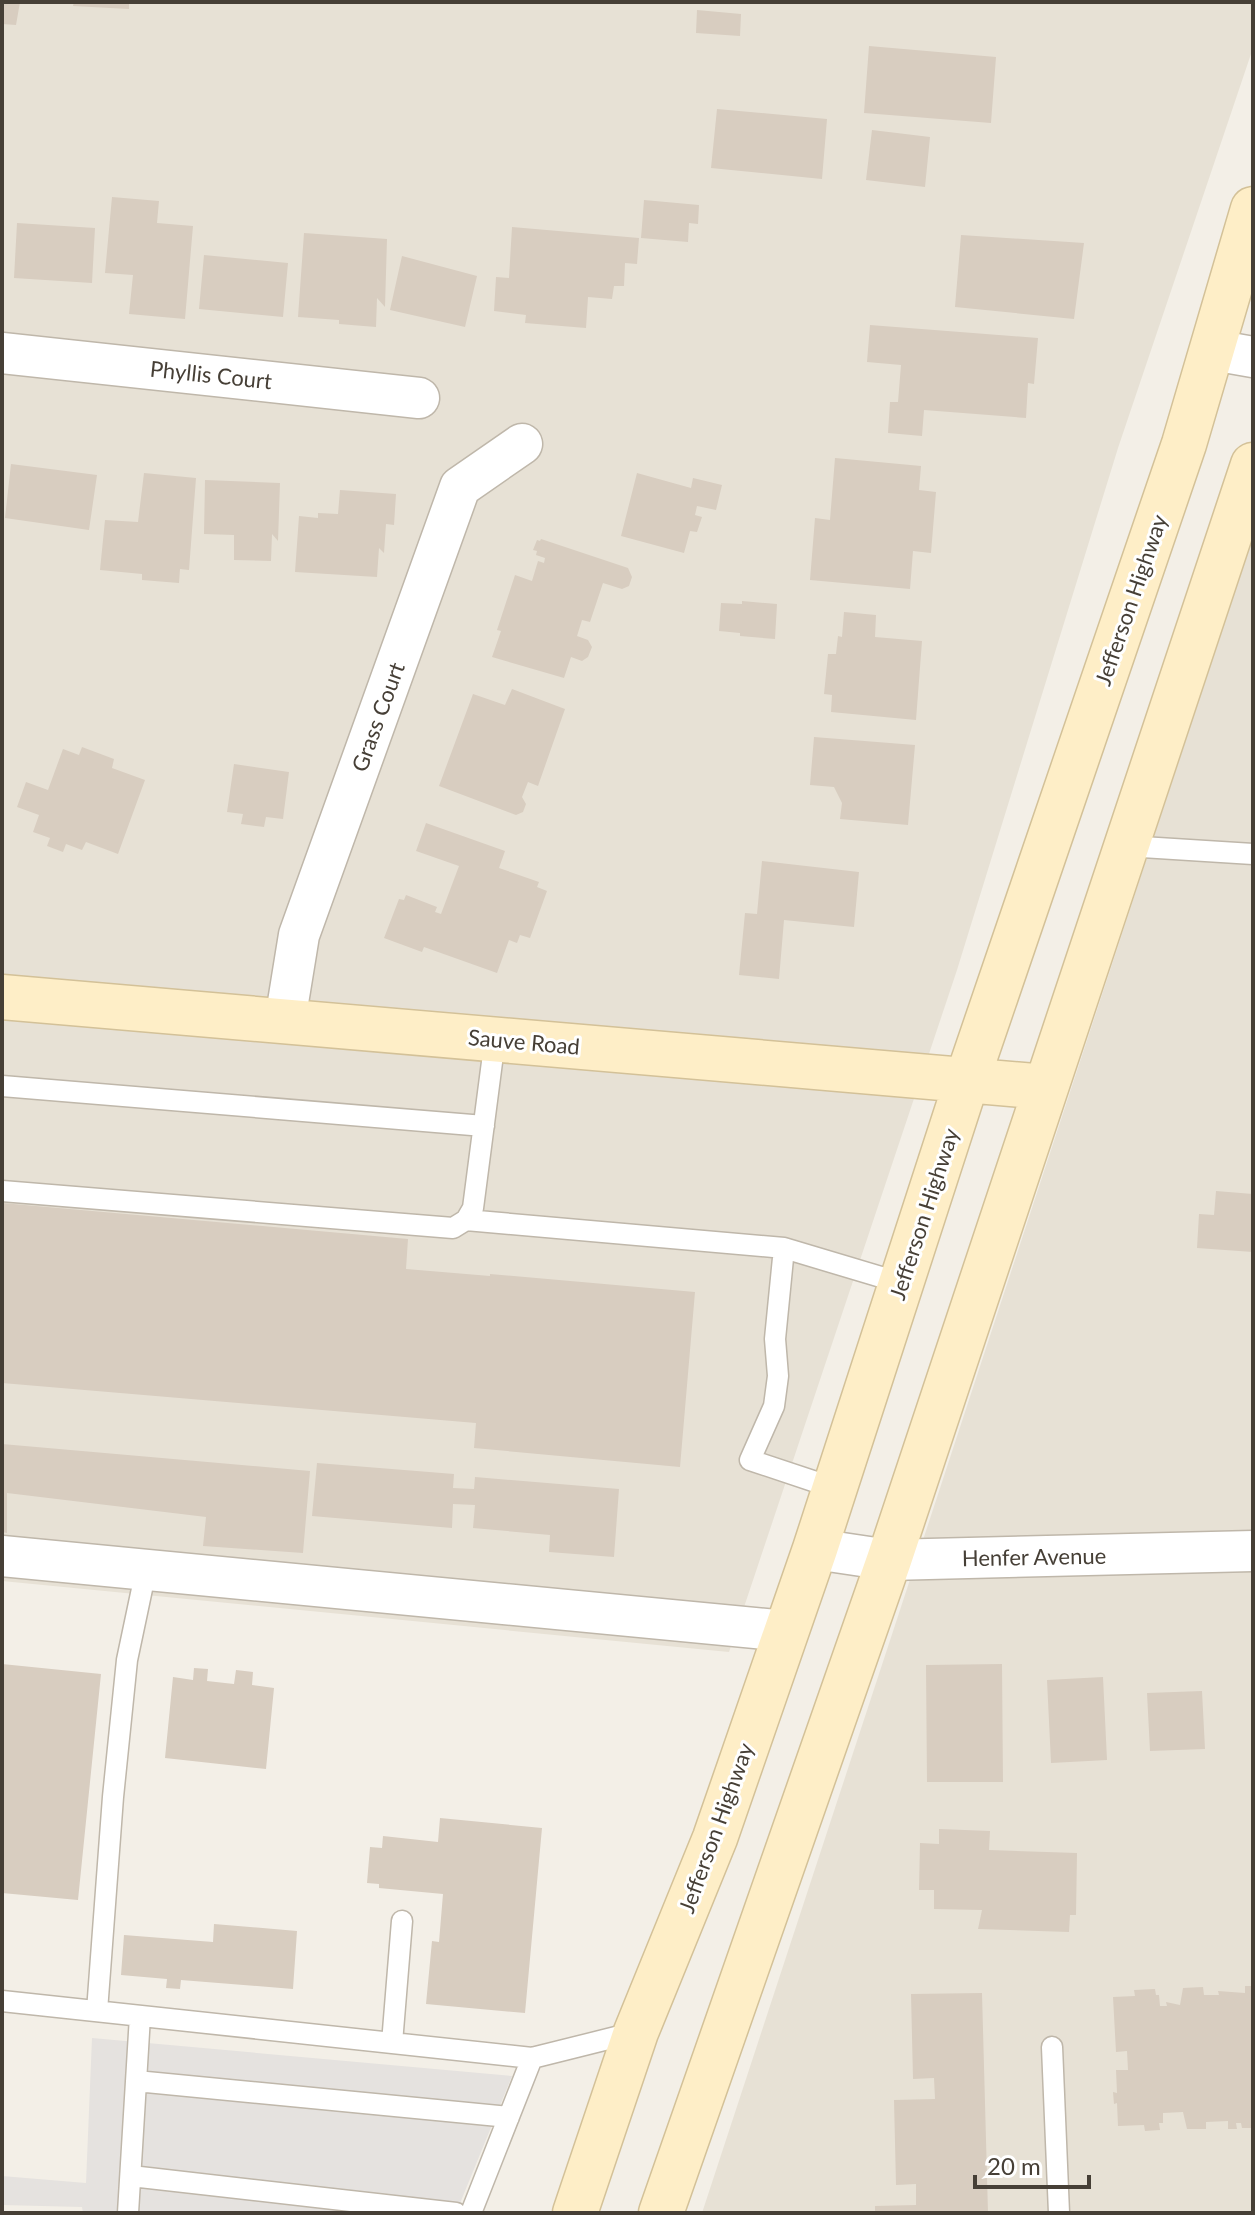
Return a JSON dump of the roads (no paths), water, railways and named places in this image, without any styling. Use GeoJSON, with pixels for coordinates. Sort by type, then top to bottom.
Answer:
{"type":"FeatureCollection","features":[{"type":"Feature","properties":{"kind":"main road","name":"Jefferson Highway"},"geometry":{"type":"LineString","coordinates":[[575,2213],[636,2032],[715,1838],[815,1549],[967,1080],[1184,444],[1233,353],[1253,209]]}},
{"type":"Feature","properties":{"kind":"main road"},"geometry":{"type":"LineString","coordinates":[[661,2213],[889,1560],[1253,465]]}},
{"type":"Feature","properties":{"kind":"main road","name":"Sauve Road"},"geometry":{"type":"LineString","coordinates":[[2,997],[1046,1087]]}},
{"type":"Feature","properties":{"kind":"street","name":"Phyllis Court"},"geometry":{"type":"LineString","coordinates":[[2,353],[419,398]]}},
{"type":"Feature","properties":{"kind":"street","name":"Grass Court"},"geometry":{"type":"LineString","coordinates":[[285,1021],[299,935],[460,487],[522,444]]}},
{"type":"Feature","properties":{"kind":"street","name":"Henfer Avenue"},"geometry":{"type":"LineString","coordinates":[[815,1549],[889,1560],[1253,1551]]}},
{"type":"Feature","properties":{"kind":"street"},"geometry":{"type":"LineString","coordinates":[[2,1556],[786,1631]]}},
{"type":"Feature","properties":{"kind":"lane"},"geometry":{"type":"LineString","coordinates":[[1126,846],[1253,854]]}},
{"type":"Feature","properties":{"kind":"lane"},"geometry":{"type":"LineString","coordinates":[[2,1191],[453,1228],[466,1220],[473,1208],[495,1039]]}},
{"type":"Feature","properties":{"kind":"lane"},"geometry":{"type":"LineString","coordinates":[[2,1086],[484,1126]]}},
{"type":"Feature","properties":{"kind":"lane"},"geometry":{"type":"LineString","coordinates":[[466,1220],[784,1248],[901,1283]]}},
{"type":"Feature","properties":{"kind":"lane"},"geometry":{"type":"LineString","coordinates":[[784,1248],[775,1339],[778,1376],[774,1406],[750,1460],[834,1488]]}},
{"type":"Feature","properties":{"kind":"lane"},"geometry":{"type":"LineString","coordinates":[[97,2011],[127,1660],[146,1570]]}},
{"type":"Feature","properties":{"kind":"lane"},"geometry":{"type":"LineString","coordinates":[[392,2043],[402,1921]]}},
{"type":"Feature","properties":{"kind":"lane"},"geometry":{"type":"LineString","coordinates":[[2,2001],[532,2058],[636,2032]]}},
{"type":"Feature","properties":{"kind":"lane"},"geometry":{"type":"LineString","coordinates":[[128,2213],[140,2016]]}},
{"type":"Feature","properties":{"kind":"lane"},"geometry":{"type":"LineString","coordinates":[[1052,2047],[1059,2213]]}},
{"type":"Feature","properties":{"kind":"lane"},"geometry":{"type":"LineString","coordinates":[[471,2213],[532,2058]]}},
{"type":"Feature","properties":{"kind":"lane"},"geometry":{"type":"LineString","coordinates":[[136,2081],[509,2117]]}},
{"type":"Feature","properties":{"kind":"lane"},"geometry":{"type":"LineString","coordinates":[[131,2176],[456,2213]]}}]}
